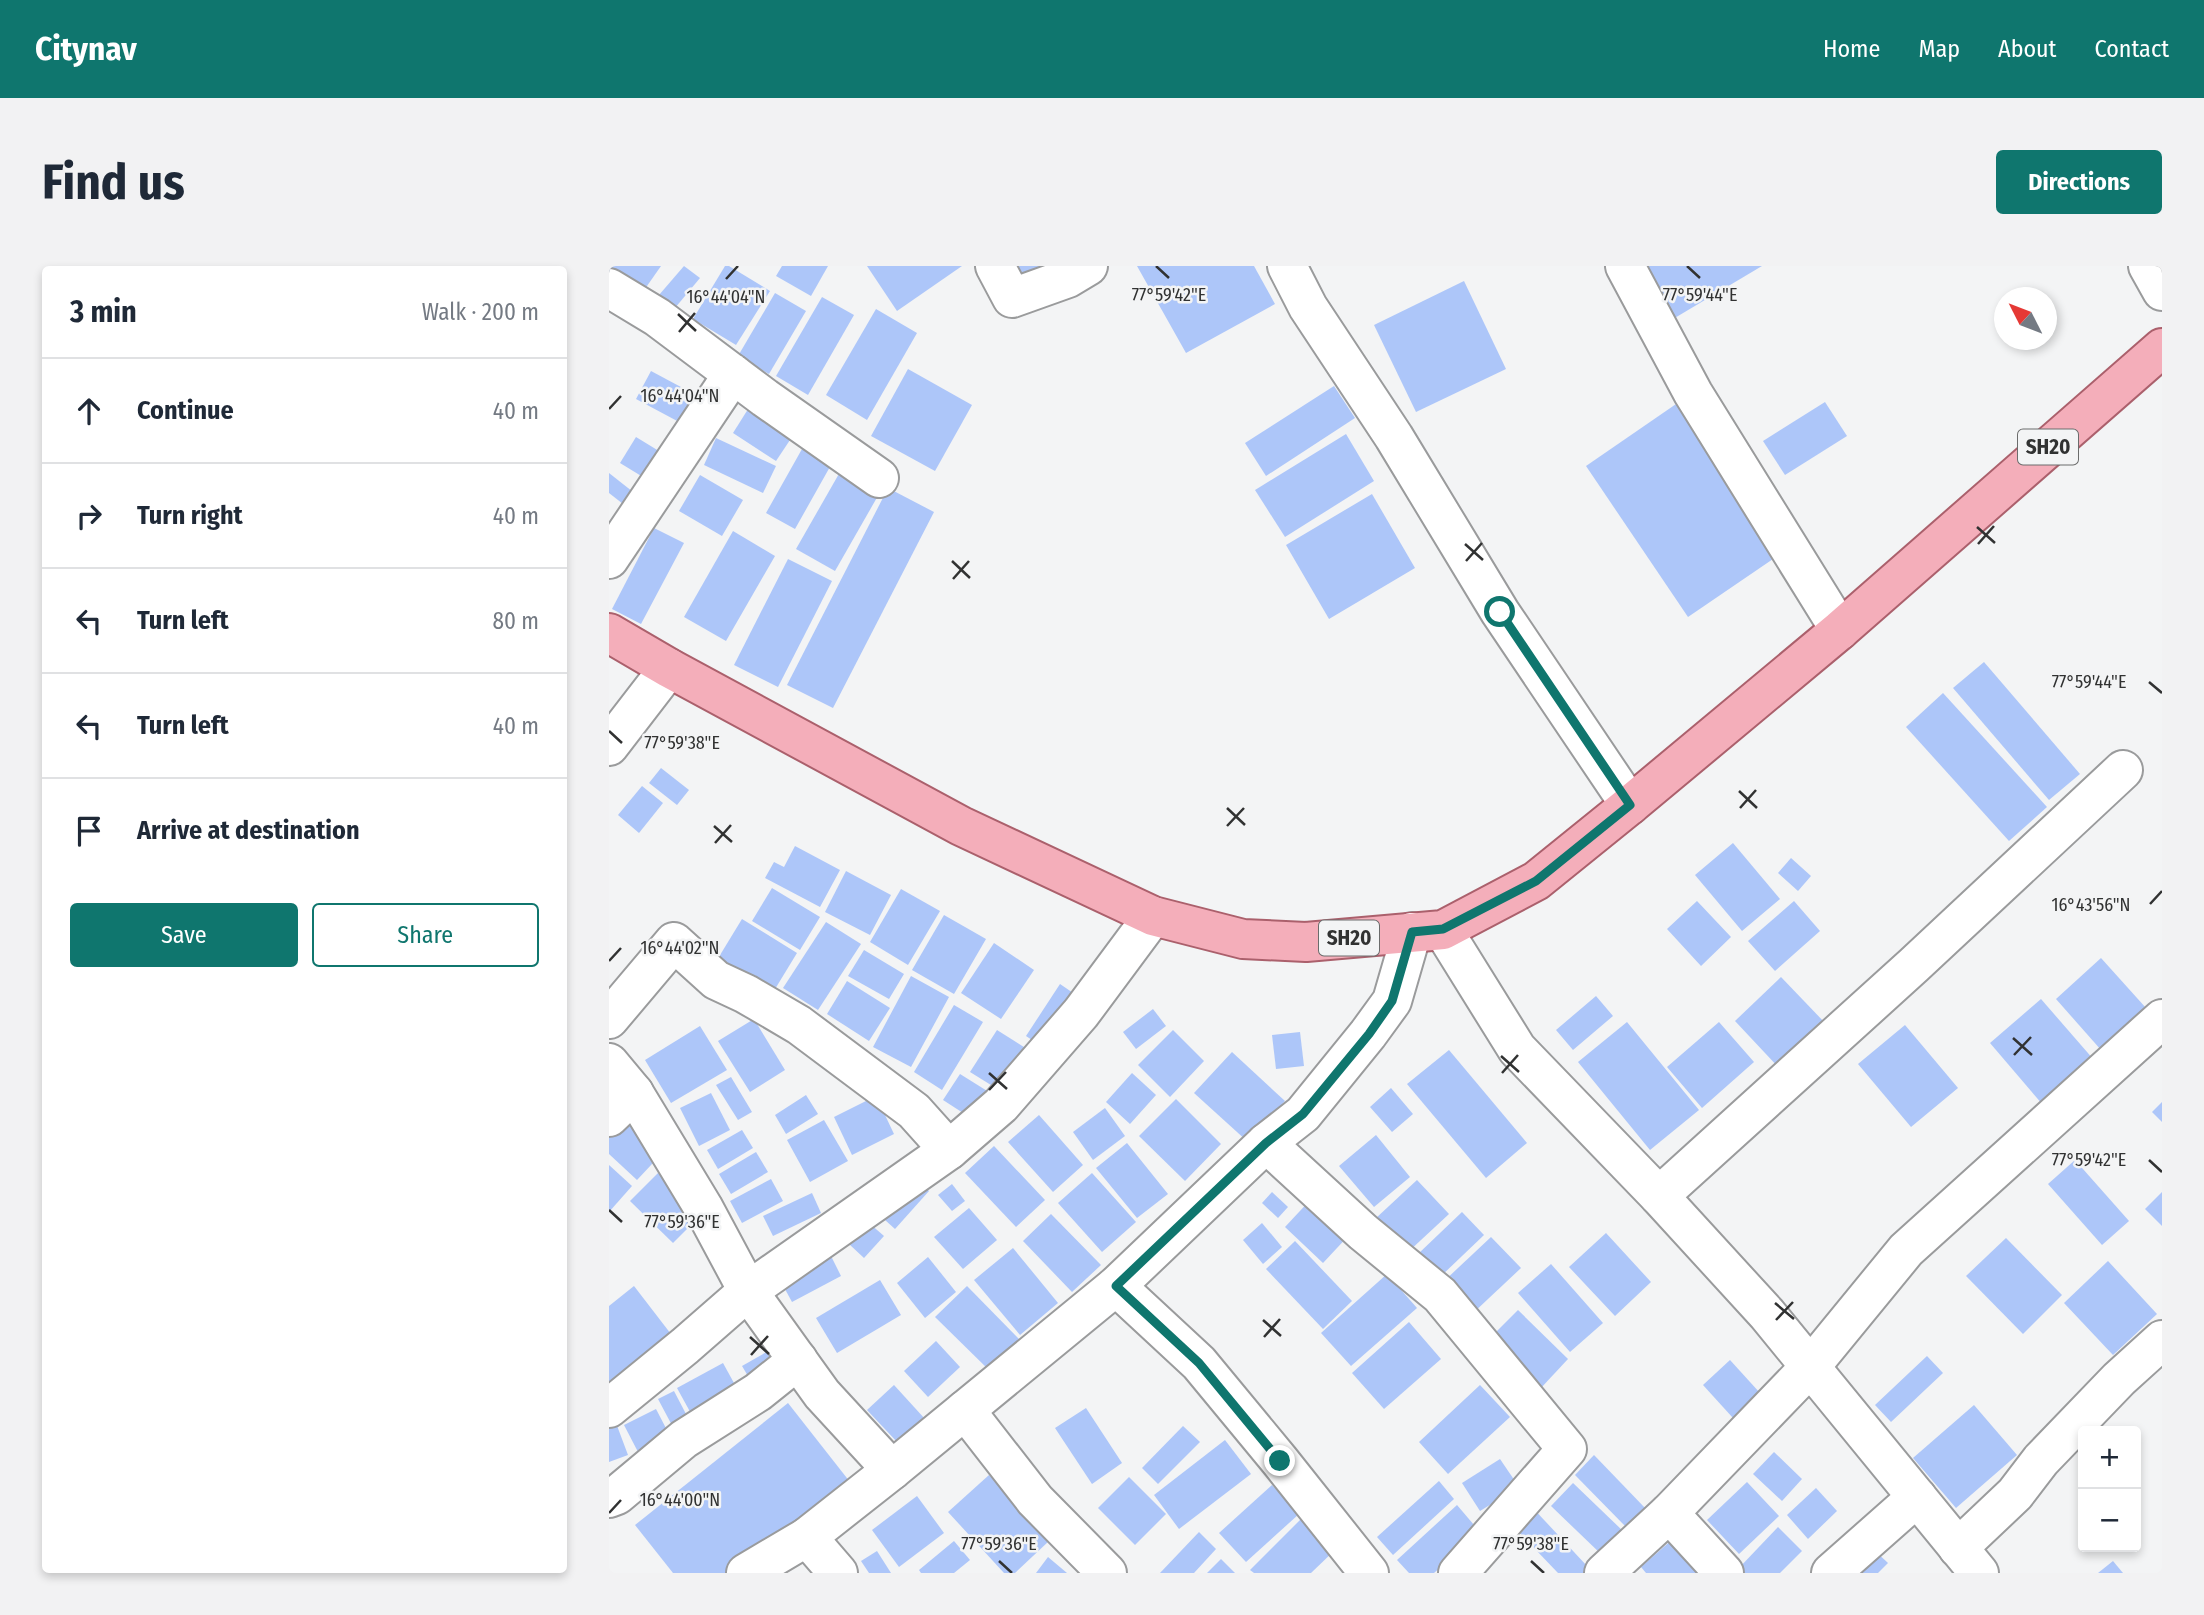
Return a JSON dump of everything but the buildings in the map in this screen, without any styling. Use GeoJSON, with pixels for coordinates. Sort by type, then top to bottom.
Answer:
{"type":"FeatureCollection","features":[{"type":"Feature","properties":{"kind":"main road","name":"SH20"},"geometry":{"type":"LineString","coordinates":[[609,633],[961,826],[1153,916],[1243,939],[1306,942],[1427,931],[1536,881],[1840,630],[2162,348]]}},
{"type":"Feature","properties":{"kind":"street"},"geometry":{"type":"LineString","coordinates":[[995,266],[1011,298],[1068,278],[1089,266]]}},
{"type":"Feature","properties":{"kind":"street"},"geometry":{"type":"LineString","coordinates":[[1287,266],[1308,307],[1394,437],[1500,612],[1630,805]]}},
{"type":"Feature","properties":{"kind":"street"},"geometry":{"type":"LineString","coordinates":[[1625,266],[1693,393],[1840,630]]}},
{"type":"Feature","properties":{"kind":"street"},"geometry":{"type":"LineString","coordinates":[[2148,266],[2162,291]]}},
{"type":"Feature","properties":{"kind":"street"},"geometry":{"type":"LineString","coordinates":[[609,288],[657,317],[879,478]]}},
{"type":"Feature","properties":{"kind":"street"},"geometry":{"type":"LineString","coordinates":[[609,559],[733,374]]}},
{"type":"Feature","properties":{"kind":"street"},"geometry":{"type":"LineString","coordinates":[[609,746],[669,668]]}},
{"type":"Feature","properties":{"kind":"street"},"geometry":{"type":"LineString","coordinates":[[1659,1196],[1914,965],[2123,770]]}},
{"type":"Feature","properties":{"kind":"street"},"geometry":{"type":"LineString","coordinates":[[609,1408],[748,1291],[949,1150],[1001,1105],[1081,1013],[1153,916]]}},
{"type":"Feature","properties":{"kind":"street"},"geometry":{"type":"LineString","coordinates":[[746,1573],[807,1536],[1116,1286],[1266,1143],[1303,1114],[1369,1034],[1392,1001],[1427,931],[1517,1049],[1659,1196],[1767,1314],[1969,1560],[2041,1460],[2162,1340]]}},
{"type":"Feature","properties":{"kind":"street"},"geometry":{"type":"LineString","coordinates":[[609,1018],[674,942],[716,980],[799,1025],[914,1111],[949,1150]]}},
{"type":"Feature","properties":{"kind":"street"},"geometry":{"type":"LineString","coordinates":[[1604,1573],[1669,1513],[1811,1366],[1906,1250],[2162,1019]]}},
{"type":"Feature","properties":{"kind":"street"},"geometry":{"type":"LineString","coordinates":[[609,1063],[622,1105],[703,1207],[748,1291],[822,1394],[892,1469]]}},
{"type":"Feature","properties":{"kind":"street"},"geometry":{"type":"LineString","coordinates":[[1266,1143],[1363,1232],[1440,1295],[1567,1448],[1458,1573]]}},
{"type":"Feature","properties":{"kind":"street"},"geometry":{"type":"LineString","coordinates":[[1116,1286],[1199,1363],[1369,1573]]}},
{"type":"Feature","properties":{"kind":"street"},"geometry":{"type":"LineString","coordinates":[[609,1499],[684,1439],[758,1392],[798,1360]]}},
{"type":"Feature","properties":{"kind":"street"},"geometry":{"type":"LineString","coordinates":[[965,1410],[1035,1500],[1107,1573]]}},
{"type":"Feature","properties":{"kind":"street"},"geometry":{"type":"LineString","coordinates":[[1831,1573],[1917,1497]]}},
{"type":"Feature","properties":{"kind":"street"},"geometry":{"type":"LineString","coordinates":[[1669,1513],[1724,1573]]}},
{"type":"Feature","properties":{"kind":"street"},"geometry":{"type":"LineString","coordinates":[[807,1536],[838,1573]]}},
{"type":"Feature","properties":{"kind":"route"},"geometry":{"type":"LineString","coordinates":[[1280,1461],[1199,1363],[1116,1286],[1266,1143],[1303,1114],[1369,1034],[1392,1001],[1412,932],[1443,929],[1536,881],[1630,805],[1500,612]]}}]}
